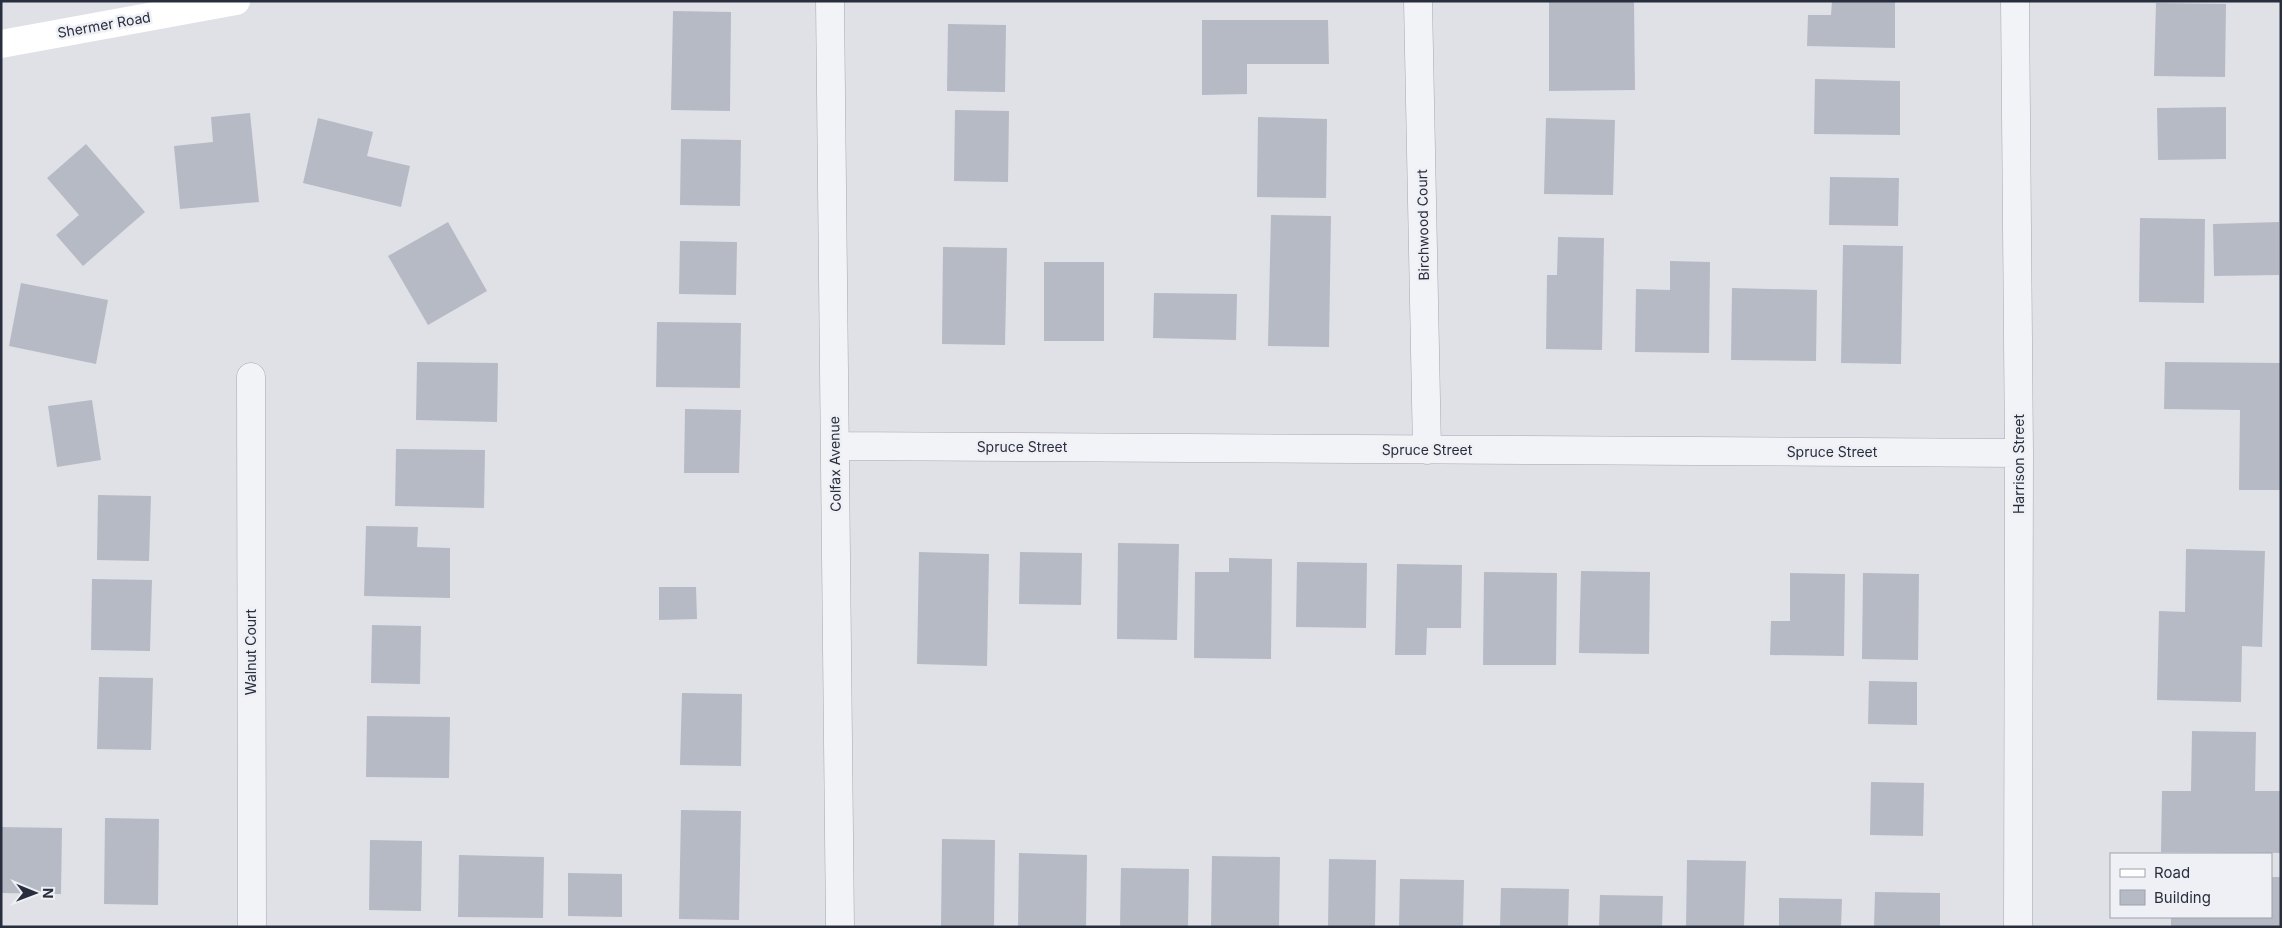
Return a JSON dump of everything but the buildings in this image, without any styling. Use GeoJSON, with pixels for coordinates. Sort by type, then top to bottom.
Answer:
{"type":"FeatureCollection","features":[{"type":"Feature","properties":{"kind":"main road","name":"Shermer Road"},"geometry":{"type":"LineString","coordinates":[[1,44],[236,1]]}},
{"type":"Feature","properties":{"kind":"street","name":"Colfax Avenue"},"geometry":{"type":"LineString","coordinates":[[830,1],[840,927]]}},
{"type":"Feature","properties":{"kind":"street","name":"Birchwood Court"},"geometry":{"type":"LineString","coordinates":[[1418,1],[1427,450]]}},
{"type":"Feature","properties":{"kind":"street","name":"Harrison Street"},"geometry":{"type":"LineString","coordinates":[[2015,1],[2019,453],[2018,927]]}},
{"type":"Feature","properties":{"kind":"street","name":"Walnut Court"},"geometry":{"type":"LineString","coordinates":[[251,377],[252,927]]}},
{"type":"Feature","properties":{"kind":"street","name":"Spruce Street"},"geometry":{"type":"LineString","coordinates":[[835,446],[2019,453]]}}]}
